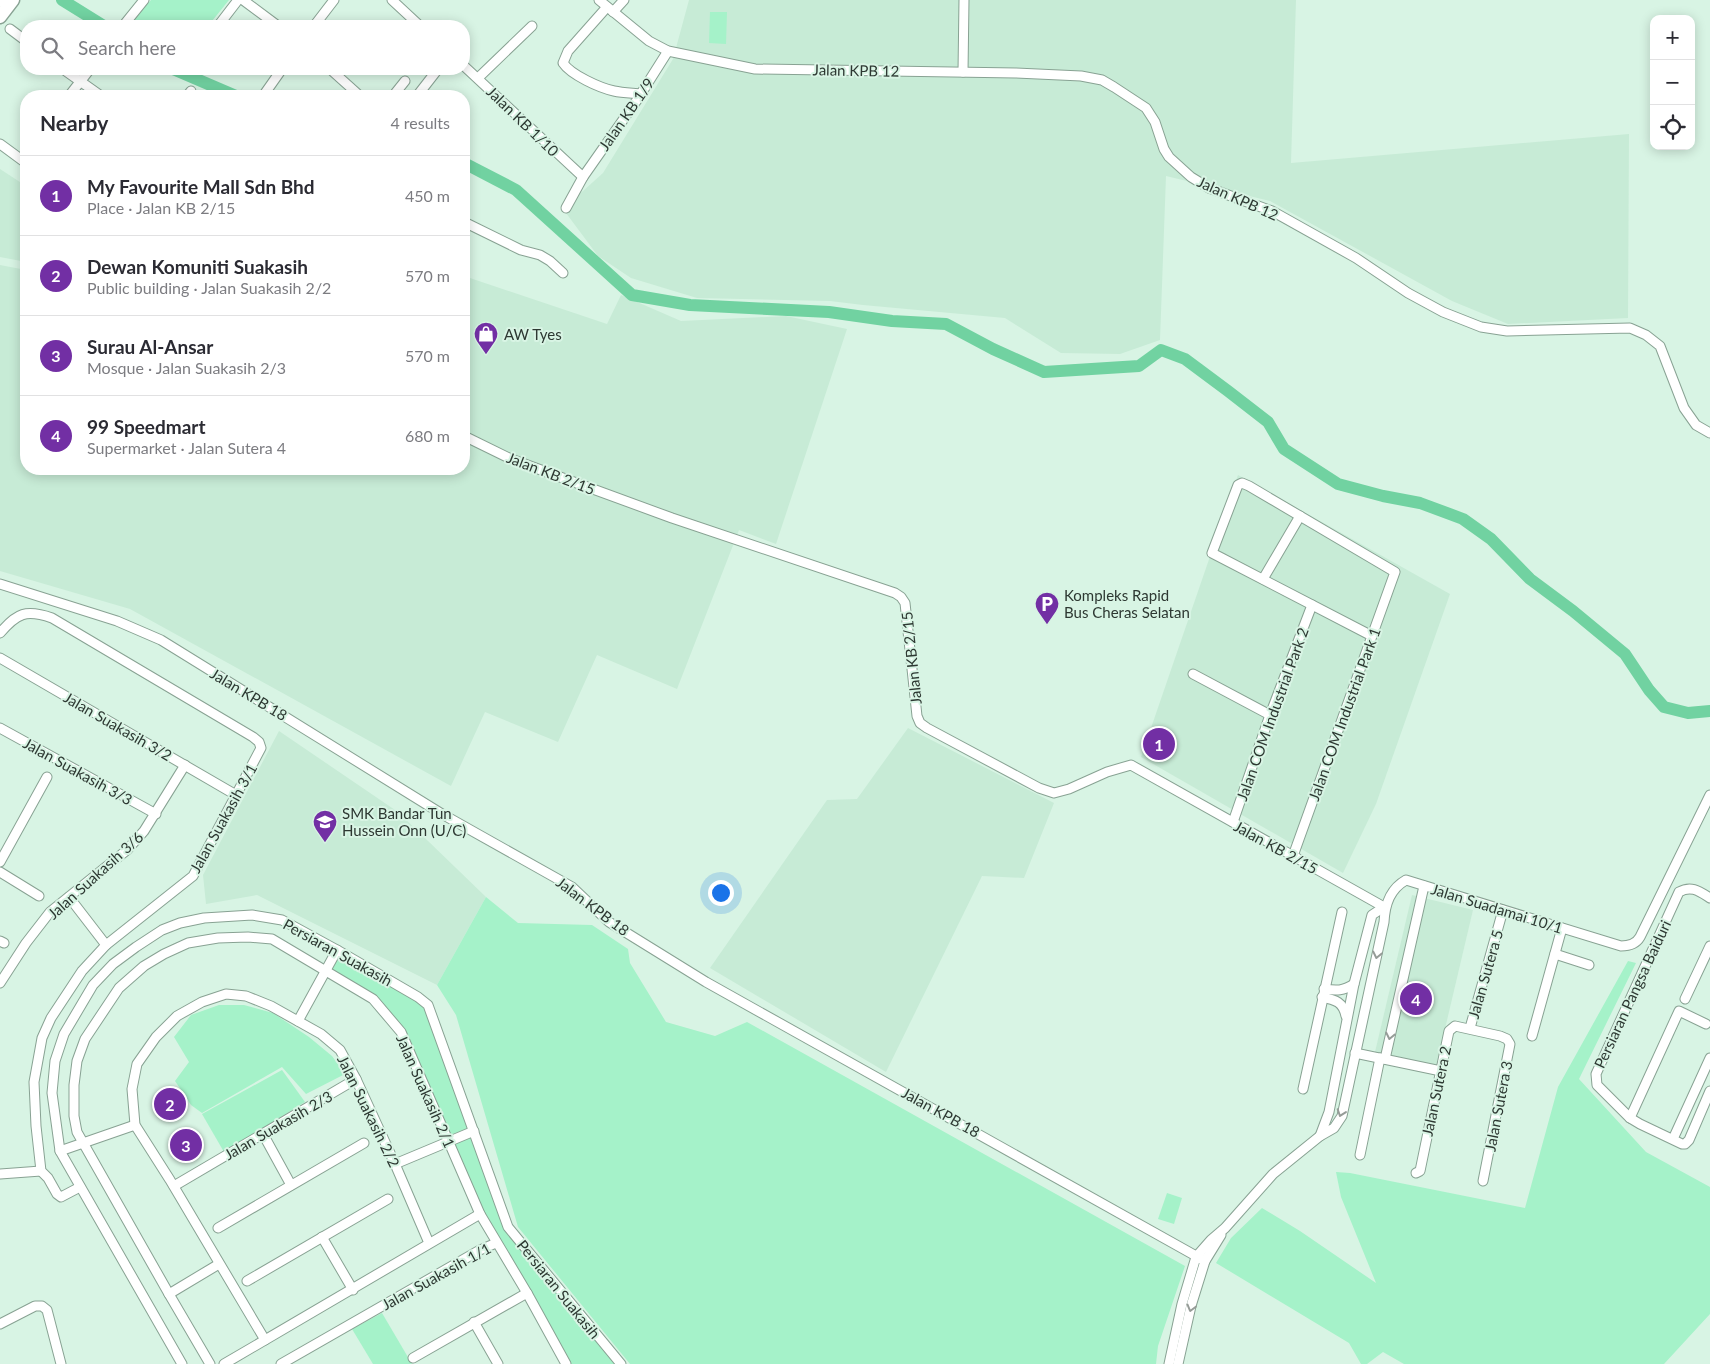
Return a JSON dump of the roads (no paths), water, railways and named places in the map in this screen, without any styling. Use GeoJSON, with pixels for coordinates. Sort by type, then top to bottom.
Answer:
{"type":"FeatureCollection","features":[{"type":"Feature","properties":{"kind":"highway"},"geometry":{"type":"LineString","coordinates":[[0,17],[13,0]]}},
{"type":"Feature","properties":{"kind":"street"},"geometry":{"type":"LineString","coordinates":[[128,20],[144,0]]}},
{"type":"Feature","properties":{"kind":"street"},"geometry":{"type":"LineString","coordinates":[[223,20],[238,0]]}},
{"type":"Feature","properties":{"kind":"street"},"geometry":{"type":"LineString","coordinates":[[243,0],[270,20]]}},
{"type":"Feature","properties":{"kind":"street"},"geometry":{"type":"LineString","coordinates":[[319,20],[334,0]]}},
{"type":"Feature","properties":{"kind":"street"},"geometry":{"type":"LineString","coordinates":[[392,0],[414,20]]}},
{"type":"Feature","properties":{"kind":"street","name":"Jalan KPB 12"},"geometry":{"type":"LineString","coordinates":[[599,0],[648,41],[668,51],[754,69],[963,72],[1081,76],[1102,80],[1146,108],[1155,122],[1164,149],[1169,157],[1191,177],[1209,188],[1272,212],[1356,258],[1408,293],[1463,320],[1481,327],[1507,331],[1630,328],[1646,335],[1660,346],[1684,408],[1696,425],[1710,433]]}},
{"type":"Feature","properties":{"kind":"street"},"geometry":{"type":"LineString","coordinates":[[624,0],[610,10],[568,51],[563,63],[572,71],[602,87],[613,91],[642,94]]}},
{"type":"Feature","properties":{"kind":"street"},"geometry":{"type":"LineString","coordinates":[[963,72],[964,0]]}},
{"type":"Feature","properties":{"kind":"street"},"geometry":{"type":"LineString","coordinates":[[478,78],[532,26]]}},
{"type":"Feature","properties":{"kind":"street"},"geometry":{"type":"LineString","coordinates":[[10,29],[20,36]]}},
{"type":"Feature","properties":{"kind":"street","name":"Jalan KB 1/9"},"geometry":{"type":"LineString","coordinates":[[566,208],[583,177],[642,94],[668,51]]}},
{"type":"Feature","properties":{"kind":"street","name":"Jalan KB 1/10"},"geometry":{"type":"LineString","coordinates":[[470,71],[583,177]]}},
{"type":"Feature","properties":{"kind":"street"},"geometry":{"type":"LineString","coordinates":[[72,75],[93,90]]}},
{"type":"Feature","properties":{"kind":"street"},"geometry":{"type":"LineString","coordinates":[[73,90],[85,75]]}},
{"type":"Feature","properties":{"kind":"street"},"geometry":{"type":"LineString","coordinates":[[267,90],[278,75]]}},
{"type":"Feature","properties":{"kind":"street"},"geometry":{"type":"LineString","coordinates":[[337,75],[353,90]]}},
{"type":"Feature","properties":{"kind":"street"},"geometry":{"type":"LineString","coordinates":[[422,90],[433,75]]}},
{"type":"Feature","properties":{"kind":"street"},"geometry":{"type":"LineString","coordinates":[[398,90],[405,81]]}},
{"type":"Feature","properties":{"kind":"street"},"geometry":{"type":"LineString","coordinates":[[0,144],[20,156]]}},
{"type":"Feature","properties":{"kind":"street"},"geometry":{"type":"LineString","coordinates":[[470,225],[520,250],[540,255],[563,273]]}},
{"type":"Feature","properties":{"kind":"street","name":"Jalan KB 2/15"},"geometry":{"type":"LineString","coordinates":[[470,439],[511,459],[637,506],[902,596],[905,603],[917,716],[920,722],[928,728],[1039,788],[1054,794],[1107,772],[1131,765],[1384,907]]}},
{"type":"Feature","properties":{"kind":"street"},"geometry":{"type":"LineString","coordinates":[[1263,579],[1300,516],[1242,483],[1238,485],[1212,553],[1372,636]]}},
{"type":"Feature","properties":{"kind":"street","name":"Jalan COM Industrial Park 1"},"geometry":{"type":"LineString","coordinates":[[1293,856],[1395,572],[1300,516]]}},
{"type":"Feature","properties":{"kind":"street","name":"Jalan KPB 18"},"geometry":{"type":"LineString","coordinates":[[0,584],[117,621],[161,640],[256,697],[442,814],[572,887],[609,922],[706,982],[1201,1259]]}},
{"type":"Feature","properties":{"kind":"street","name":"Jalan COM Industrial Park 2"},"geometry":{"type":"LineString","coordinates":[[1233,822],[1270,715],[1312,605]]}},
{"type":"Feature","properties":{"kind":"street","name":"Jalan Suakasih 3/1"},"geometry":{"type":"LineString","coordinates":[[0,633],[15,617],[23,613],[42,614],[52,618],[253,737],[260,742],[261,748],[193,876],[106,945],[82,971],[51,1018],[42,1038],[34,1082],[41,1171],[61,1197],[80,1187]]}},
{"type":"Feature","properties":{"kind":"street","name":"Jalan Suakasih 3/2"},"geometry":{"type":"LineString","coordinates":[[0,658],[236,795]]}},
{"type":"Feature","properties":{"kind":"street"},"geometry":{"type":"LineString","coordinates":[[1193,674],[1270,715]]}},
{"type":"Feature","properties":{"kind":"street","name":"Jalan Suakasih 3/3"},"geometry":{"type":"LineString","coordinates":[[0,728],[156,814]]}},
{"type":"Feature","properties":{"kind":"street","name":"Jalan Suakasih 3/6"},"geometry":{"type":"LineString","coordinates":[[0,983],[26,943],[50,912],[127,850],[144,831],[185,765]]}},
{"type":"Feature","properties":{"kind":"street"},"geometry":{"type":"LineString","coordinates":[[0,862],[47,778]]}},
{"type":"Feature","properties":{"kind":"street","name":"Jalan Suadamai 10/1"},"geometry":{"type":"LineString","coordinates":[[1169,1364],[1182,1304],[1211,1240],[1225,1228],[1273,1174],[1320,1136],[1334,1128],[1342,1116],[1384,922],[1384,907],[1394,888],[1406,880],[1502,915],[1561,932],[1621,946],[1632,944],[1637,942],[1640,937],[1710,795]]}},
{"type":"Feature","properties":{"kind":"street"},"geometry":{"type":"LineString","coordinates":[[0,872],[39,896]]}},
{"type":"Feature","properties":{"kind":"street"},"geometry":{"type":"LineString","coordinates":[[1360,1155],[1381,1060],[1424,886]]}},
{"type":"Feature","properties":{"kind":"street","name":"Persiaran Pangsa Baiduri"},"geometry":{"type":"LineString","coordinates":[[1710,898],[1693,888],[1685,888],[1679,892],[1596,1074],[1597,1085],[1630,1118],[1685,1144],[1689,1140],[1710,1091]]}},
{"type":"Feature","properties":{"kind":"street"},"geometry":{"type":"LineString","coordinates":[[69,897],[106,945]]}},
{"type":"Feature","properties":{"kind":"street","name":"Jalan Suadamai 10/1"},"geometry":{"type":"LineString","coordinates":[[1320,1136],[1329,1112],[1354,984],[1372,915],[1384,907]]}},
{"type":"Feature","properties":{"kind":"street"},"geometry":{"type":"LineString","coordinates":[[1303,1088],[1342,912]]}},
{"type":"Feature","properties":{"kind":"street","name":"Persiaran Suakasih"},"geometry":{"type":"LineString","coordinates":[[182,1364],[60,1150],[52,1093],[55,1062],[64,1034],[93,985],[113,964],[162,930],[180,923],[204,918],[252,915],[282,920],[338,950],[418,997],[428,1005],[508,1226],[621,1364]]}},
{"type":"Feature","properties":{"kind":"street","name":"Jalan Sutera 5"},"geometry":{"type":"LineString","coordinates":[[1470,1028],[1502,915]]}},
{"type":"Feature","properties":{"kind":"street"},"geometry":{"type":"LineString","coordinates":[[1532,1036],[1561,932]]}},
{"type":"Feature","properties":{"kind":"street","name":"Jalan Suakasih 2/1"},"geometry":{"type":"LineString","coordinates":[[210,1364],[82,1142],[77,1132],[74,1116],[74,1085],[77,1061],[85,1039],[114,994],[144,966],[188,943],[218,938],[248,937],[272,939],[372,999],[401,1032],[480,1214],[496,1243]]}},
{"type":"Feature","properties":{"kind":"street"},"geometry":{"type":"LineString","coordinates":[[1684,1000],[1710,946]]}},
{"type":"Feature","properties":{"kind":"street"},"geometry":{"type":"LineString","coordinates":[[298,1021],[338,950]]}},
{"type":"Feature","properties":{"kind":"street"},"geometry":{"type":"LineString","coordinates":[[1555,954],[1588,964]]}},
{"type":"Feature","properties":{"kind":"street"},"geometry":{"type":"LineString","coordinates":[[1323,993],[1342,990],[1354,984]]}},
{"type":"Feature","properties":{"kind":"street"},"geometry":{"type":"LineString","coordinates":[[1323,993],[1340,1002],[1345,1009],[1347,1019]]}},
{"type":"Feature","properties":{"kind":"street","name":"Jalan Suakasih 2/2"},"geometry":{"type":"LineString","coordinates":[[265,1340],[174,1186],[135,1125],[132,1089],[137,1064],[156,1038],[177,1016],[202,1002],[226,994],[246,996],[271,1006],[321,1034],[340,1050],[356,1079],[396,1164],[430,1243]]}},
{"type":"Feature","properties":{"kind":"street"},"geometry":{"type":"LineString","coordinates":[[1630,1118],[1679,1011],[1706,1024]]}},
{"type":"Feature","properties":{"kind":"street","name":"Jalan Sutera 2"},"geometry":{"type":"LineString","coordinates":[[1416,1173],[1420,1171],[1448,1031],[1455,1026],[1500,1036]]}},
{"type":"Feature","properties":{"kind":"street","name":"Jalan Sutera 3"},"geometry":{"type":"LineString","coordinates":[[1483,1182],[1510,1044],[1507,1039],[1500,1036]]}},
{"type":"Feature","properties":{"kind":"street"},"geometry":{"type":"LineString","coordinates":[[1355,1053],[1440,1071]]}},
{"type":"Feature","properties":{"kind":"street"},"geometry":{"type":"LineString","coordinates":[[1673,1139],[1710,1058]]}},
{"type":"Feature","properties":{"kind":"street","name":"Jalan Suakasih 2/3"},"geometry":{"type":"LineString","coordinates":[[174,1186],[356,1079]]}},
{"type":"Feature","properties":{"kind":"street"},"geometry":{"type":"LineString","coordinates":[[60,1150],[135,1125]]}},
{"type":"Feature","properties":{"kind":"street"},"geometry":{"type":"LineString","coordinates":[[396,1164],[474,1131]]}},
{"type":"Feature","properties":{"kind":"street"},"geometry":{"type":"LineString","coordinates":[[263,1134],[291,1185]]}},
{"type":"Feature","properties":{"kind":"street"},"geometry":{"type":"LineString","coordinates":[[218,1228],[364,1143]]}},
{"type":"Feature","properties":{"kind":"street"},"geometry":{"type":"LineString","coordinates":[[0,1174],[41,1171]]}},
{"type":"Feature","properties":{"kind":"street"},"geometry":{"type":"LineString","coordinates":[[247,1281],[388,1199]]}},
{"type":"Feature","properties":{"kind":"street"},"geometry":{"type":"LineString","coordinates":[[224,1364],[480,1214]]}},
{"type":"Feature","properties":{"kind":"street"},"geometry":{"type":"LineString","coordinates":[[322,1237],[353,1290]]}},
{"type":"Feature","properties":{"kind":"street","name":"Jalan Suakasih 1/1"},"geometry":{"type":"LineString","coordinates":[[281,1364],[480,1250],[496,1243],[527,1293],[566,1364]]}},
{"type":"Feature","properties":{"kind":"street","name":"Jalan Suadamai 10/1"},"geometry":{"type":"LineString","coordinates":[[1178,1364],[1201,1259]]}},
{"type":"Feature","properties":{"kind":"street"},"geometry":{"type":"LineString","coordinates":[[169,1294],[220,1264]]}},
{"type":"Feature","properties":{"kind":"street"},"geometry":{"type":"LineString","coordinates":[[413,1358],[527,1293]]}},
{"type":"Feature","properties":{"kind":"street"},"geometry":{"type":"LineString","coordinates":[[0,1324],[35,1306],[42,1306],[47,1310],[61,1364]]}},
{"type":"Feature","properties":{"kind":"street"},"geometry":{"type":"LineString","coordinates":[[474,1322],[498,1364]]}},
{"type":"Feature","properties":{"kind":"waterway"},"geometry":{"type":"LineString","coordinates":[[62,0],[94,20]]}},
{"type":"Feature","properties":{"kind":"waterway"},"geometry":{"type":"LineString","coordinates":[[187,75],[222,90]]}},
{"type":"Feature","properties":{"kind":"waterway"},"geometry":{"type":"LineString","coordinates":[[470,166],[516,190],[632,295],[690,305],[829,312],[892,321],[946,324],[993,349],[1044,372],[1139,366],[1161,350],[1185,359],[1268,422],[1284,449],[1338,484],[1383,496],[1420,503],[1463,519],[1491,539],[1530,579],[1573,611],[1625,654],[1649,690],[1664,707],[1688,713],[1710,711]]}},
{"type":"Feature","properties":{"kind":"place","name":"AW Tyes"},"geometry":{"type":"Point","coordinates":[486,355]}},
{"type":"Feature","properties":{"kind":"place","name":"Kompleks Rapid Bus Cheras Selatan"},"geometry":{"type":"Point","coordinates":[1047,625]}},
{"type":"Feature","properties":{"kind":"place","name":"My Favourite Mall Sdn Bhd"},"geometry":{"type":"Point","coordinates":[1159,744]}},
{"type":"Feature","properties":{"kind":"place","name":"SMK Bandar Tun Hussein Onn (U/C)"},"geometry":{"type":"Point","coordinates":[325,843]}},
{"type":"Feature","properties":{"kind":"place","name":"99 Speedmart"},"geometry":{"type":"Point","coordinates":[1416,999]}},
{"type":"Feature","properties":{"kind":"place","name":"Dewan Komuniti Suakasih"},"geometry":{"type":"Point","coordinates":[170,1104]}},
{"type":"Feature","properties":{"kind":"place","name":"Surau Al-Ansar"},"geometry":{"type":"Point","coordinates":[186,1145]}}]}
